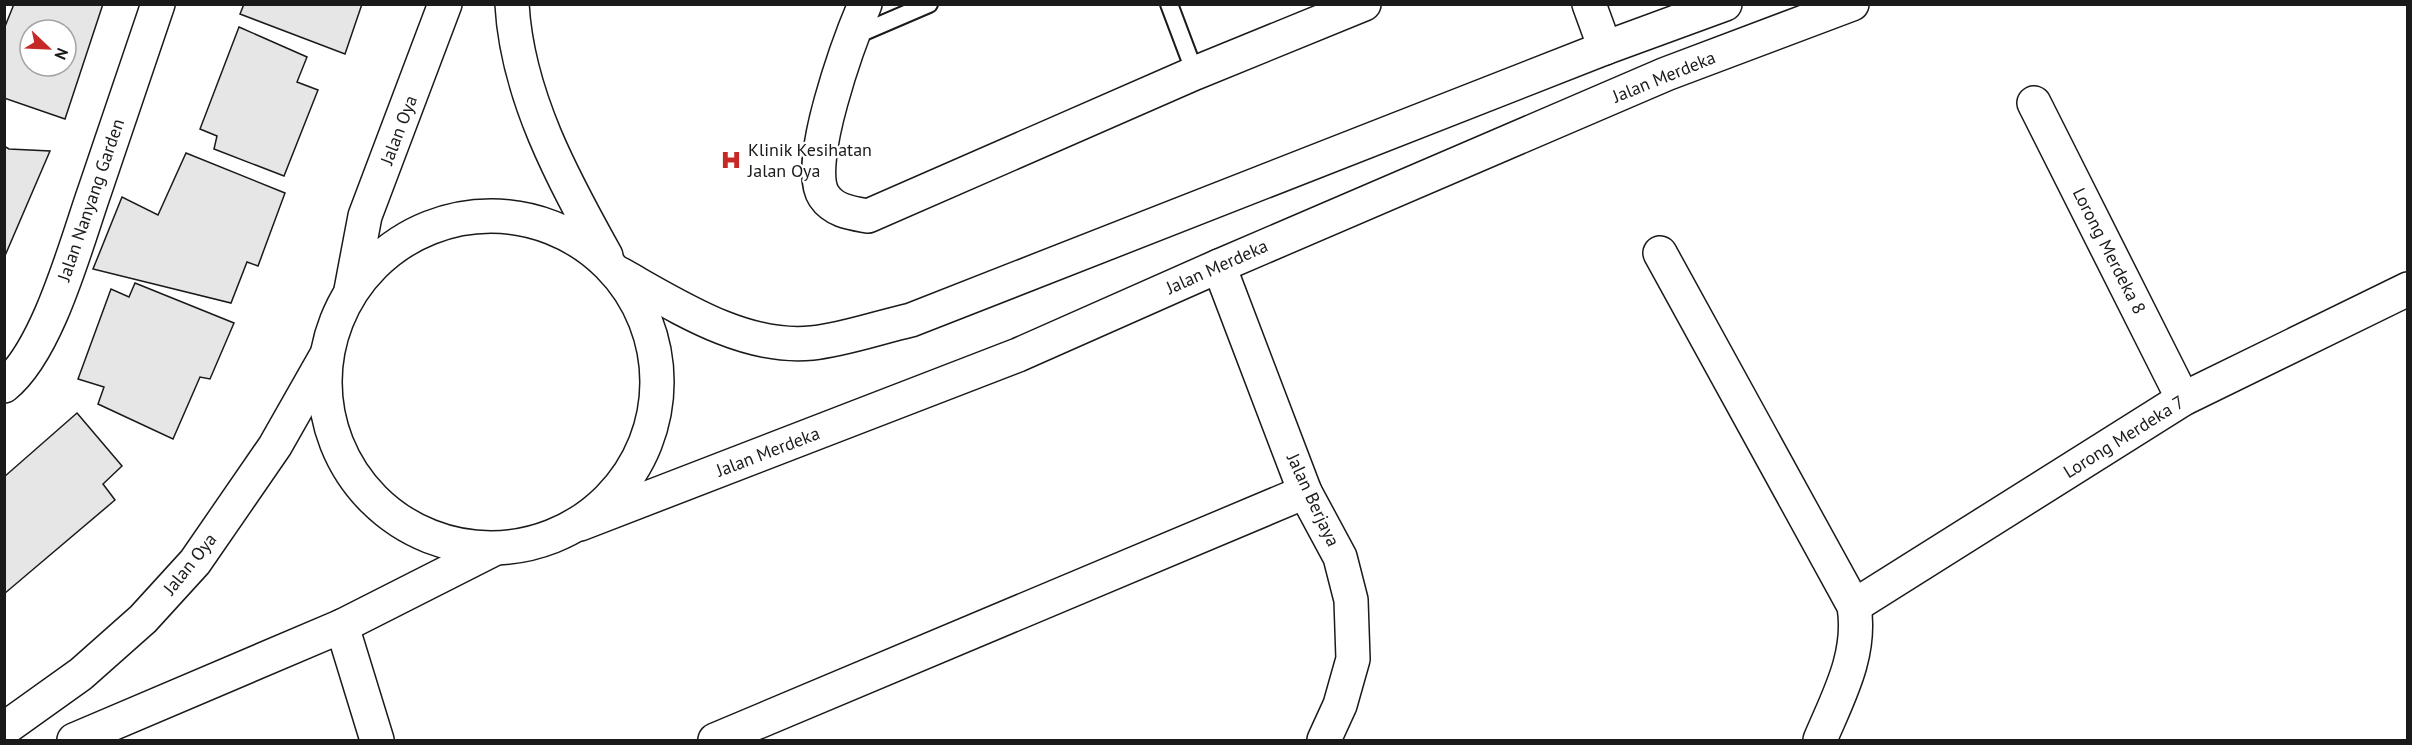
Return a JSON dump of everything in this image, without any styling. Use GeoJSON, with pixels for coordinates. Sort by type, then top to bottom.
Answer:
{"type":"FeatureCollection","features":[{"type":"Feature","properties":{"kind":"main road","name":"Jalan Nanyang Garden"},"geometry":{"type":"LineString","coordinates":[[4,386],[14,378],[33,355],[54,305],[158,4]]}},
{"type":"Feature","properties":{"kind":"main road","name":"Jalan Oya"},"geometry":{"type":"LineString","coordinates":[[351,292],[366,216],[445,4]]}},
{"type":"Feature","properties":{"kind":"main road"},"geometry":{"type":"LineString","coordinates":[[512,4],[513,27],[527,89],[556,162],[614,267],[645,315],[657,361],[657,408],[642,453],[616,493],[580,524],[538,543],[492,550],[444,543],[400,523],[364,491],[339,451],[326,404],[327,356],[340,312],[351,292],[384,254],[425,228],[472,216],[521,217],[567,232],[614,267],[669,302],[732,331],[777,342],[813,343],[911,320],[1605,48],[1725,4]]}},
{"type":"Feature","properties":{"kind":"main road"},"geometry":{"type":"LineString","coordinates":[[865,4],[851,37],[820,147],[818,180],[822,193],[831,205],[845,212],[868,216],[1195,73],[1364,4]]}},
{"type":"Feature","properties":{"kind":"main road"},"geometry":{"type":"LineString","coordinates":[[1589,4],[1605,48]]}},
{"type":"Feature","properties":{"kind":"main road","name":"Jalan Merdeka"},"geometry":{"type":"LineString","coordinates":[[580,524],[1018,355],[1666,74],[1852,4]]}},
{"type":"Feature","properties":{"kind":"main road","name":"Lorong Merdeka 8"},"geometry":{"type":"LineString","coordinates":[[2034,103],[2183,399]]}},
{"type":"Feature","properties":{"kind":"main road"},"geometry":{"type":"LineString","coordinates":[[1660,252],[1854,606],[1857,627],[1852,664],[1820,741]]}},
{"type":"Feature","properties":{"kind":"main road","name":"Jalan Berjaya"},"geometry":{"type":"LineString","coordinates":[[1219,266],[1305,492],[1340,557],[1351,600],[1353,659],[1340,705],[1324,741]]}},
{"type":"Feature","properties":{"kind":"main road","name":"Lorong Merdeka 7"},"geometry":{"type":"LineString","coordinates":[[1854,606],[2183,399],[2408,289]]}},
{"type":"Feature","properties":{"kind":"main road","name":"Jalan Oya"},"geometry":{"type":"LineString","coordinates":[[4,729],[81,674],[143,619],[195,562],[275,446],[327,356]]}},
{"type":"Feature","properties":{"kind":"main road"},"geometry":{"type":"LineString","coordinates":[[715,741],[1305,492]]}},
{"type":"Feature","properties":{"kind":"main road"},"geometry":{"type":"LineString","coordinates":[[74,741],[342,626],[492,550]]}},
{"type":"Feature","properties":{"kind":"main road"},"geometry":{"type":"LineString","coordinates":[[342,626],[378,741]]}},
{"type":"Feature","properties":{"kind":"lane"},"geometry":{"type":"LineString","coordinates":[[851,37],[929,4]]}},
{"type":"Feature","properties":{"kind":"lane"},"geometry":{"type":"LineString","coordinates":[[1169,4],[1195,73]]}},
{"type":"Feature","properties":{"kind":"building"},"geometry":{"type":"Polygon","coordinates":[[[14,4],[103,4],[65,119],[4,98],[4,29],[14,4]]]}},
{"type":"Feature","properties":{"kind":"building"},"geometry":{"type":"Polygon","coordinates":[[[244,4],[362,4],[345,54],[240,14],[244,4]]]}},
{"type":"Feature","properties":{"kind":"building"},"geometry":{"type":"Polygon","coordinates":[[[239,27],[307,57],[297,82],[318,90],[284,176],[214,149],[217,136],[200,129],[239,27]]]}},
{"type":"Feature","properties":{"kind":"building"},"geometry":{"type":"Polygon","coordinates":[[[4,146],[9,149],[50,151],[4,258],[4,146]]]}},
{"type":"Feature","properties":{"kind":"building"},"geometry":{"type":"Polygon","coordinates":[[[186,153],[285,193],[258,266],[247,262],[231,303],[93,269],[122,197],[158,215],[186,153]]]}},
{"type":"Feature","properties":{"kind":"building"},"geometry":{"type":"Polygon","coordinates":[[[135,283],[234,323],[210,379],[200,377],[173,439],[98,404],[104,387],[78,379],[111,289],[129,297],[135,283]]]}},
{"type":"Feature","properties":{"kind":"building"},"geometry":{"type":"Polygon","coordinates":[[[77,413],[122,466],[103,484],[115,500],[4,594],[4,477],[77,413]]]}},
{"type":"Feature","properties":{"kind":"place","name":"Klinik Kesihatan Jalan Oya"},"geometry":{"type":"Point","coordinates":[731,160]}}]}
